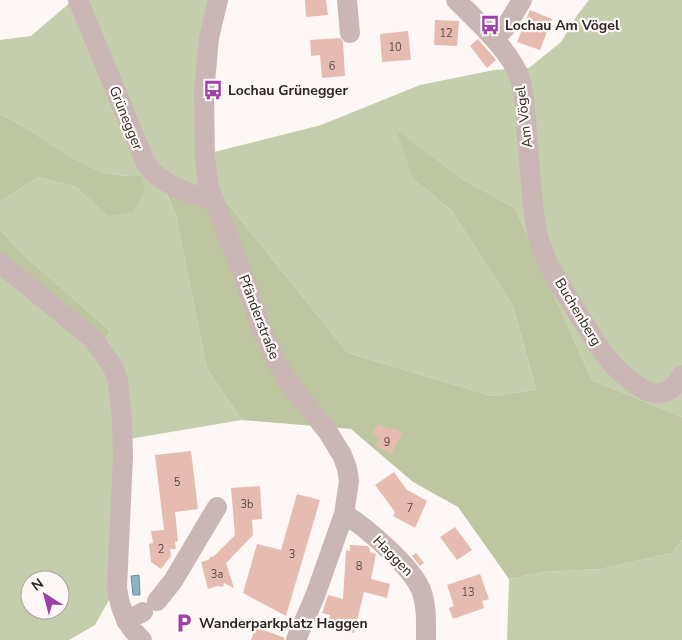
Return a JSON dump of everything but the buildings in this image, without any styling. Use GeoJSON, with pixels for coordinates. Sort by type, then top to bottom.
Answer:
{"type":"FeatureCollection","features":[{"type":"Feature","properties":{"kind":"street","name":"Grünegger"},"geometry":{"type":"LineString","coordinates":[[78,0],[146,164],[156,176],[172,185],[193,194],[212,199]]}},
{"type":"Feature","properties":{"kind":"street","name":"Pfänderstraße"},"geometry":{"type":"LineString","coordinates":[[218,0],[209,38],[204,93],[205,159],[212,199],[244,276],[262,331],[273,355],[286,379],[328,432],[342,455],[347,468],[348,481],[344,514],[315,596],[296,640]]}},
{"type":"Feature","properties":{"kind":"street"},"geometry":{"type":"LineString","coordinates":[[347,0],[350,33]]}},
{"type":"Feature","properties":{"kind":"street","name":"Am Vögel"},"geometry":{"type":"LineString","coordinates":[[456,0],[494,39],[514,66],[520,80],[525,111],[530,174]]}},
{"type":"Feature","properties":{"kind":"street"},"geometry":{"type":"LineString","coordinates":[[494,39],[505,28],[522,0]]}},
{"type":"Feature","properties":{"kind":"street","name":"Buchenberg"},"geometry":{"type":"LineString","coordinates":[[530,174],[536,227],[541,246],[576,310],[609,360],[632,382],[656,394],[671,388],[682,375]]}},
{"type":"Feature","properties":{"kind":"street"},"geometry":{"type":"LineString","coordinates":[[0,263],[93,339],[113,367],[118,381],[123,448],[118,588],[121,609],[142,611]]}},
{"type":"Feature","properties":{"kind":"street"},"geometry":{"type":"LineString","coordinates":[[142,640],[142,611],[173,581],[217,506]]}},
{"type":"Feature","properties":{"kind":"street","name":"Haggen"},"geometry":{"type":"LineString","coordinates":[[344,514],[356,521],[381,544],[417,582],[422,592],[425,606],[426,640]]}},
{"type":"Feature","properties":{"kind":"green space"},"geometry":{"type":"Polygon","coordinates":[[[73,0],[211,0],[210,153],[321,125],[420,85],[494,70],[529,68],[561,42],[589,0],[682,0],[682,417],[592,380],[515,208],[462,179],[397,130],[412,178],[452,211],[513,306],[536,390],[492,396],[348,353],[228,204],[164,189],[176,216],[207,369],[242,420],[129,439],[102,344],[110,331],[24,255],[0,230],[0,202],[38,177],[76,187],[107,216],[141,175],[117,175],[87,166],[0,114],[0,40],[31,36],[73,0]]]}},
{"type":"Feature","properties":{"kind":"green space"},"geometry":{"type":"Polygon","coordinates":[[[0,114],[87,166],[117,175],[141,175],[145,191],[133,212],[107,216],[76,187],[38,177],[0,202],[0,114]]]}},
{"type":"Feature","properties":{"kind":"green space"},"geometry":{"type":"Polygon","coordinates":[[[396,129],[462,179],[515,208],[592,380],[682,417],[682,540],[672,553],[601,569],[544,572],[509,579],[458,507],[413,482],[351,429],[242,420],[207,369],[176,216],[164,188],[228,204],[348,353],[492,396],[536,390],[513,306],[452,211],[412,178],[396,129]]]}},
{"type":"Feature","properties":{"kind":"green space"},"geometry":{"type":"Polygon","coordinates":[[[0,230],[24,255],[110,331],[102,344],[0,259],[0,230]]]}},
{"type":"Feature","properties":{"kind":"green space"},"geometry":{"type":"Polygon","coordinates":[[[0,271],[88,344],[111,379],[115,443],[109,600],[95,625],[69,640],[0,640],[0,271]]]}},
{"type":"Feature","properties":{"kind":"green space"},"geometry":{"type":"Polygon","coordinates":[[[682,540],[682,640],[507,640],[509,579],[544,572],[601,569],[672,553],[682,540]]]}},
{"type":"Feature","properties":{"kind":"water"},"geometry":{"type":"Polygon","coordinates":[[[139,575],[140,595],[133,595],[131,576],[139,575]]]}},
{"type":"Feature","properties":{"kind":"place","name":"Lochau Am Vögel"},"geometry":{"type":"Point","coordinates":[490,25]}},
{"type":"Feature","properties":{"kind":"place","name":"Lochau Grünegger"},"geometry":{"type":"Point","coordinates":[213,90]}},
{"type":"Feature","properties":{"kind":"place","name":"Wanderparkplatz Haggen"},"geometry":{"type":"Point","coordinates":[184,623]}}]}
